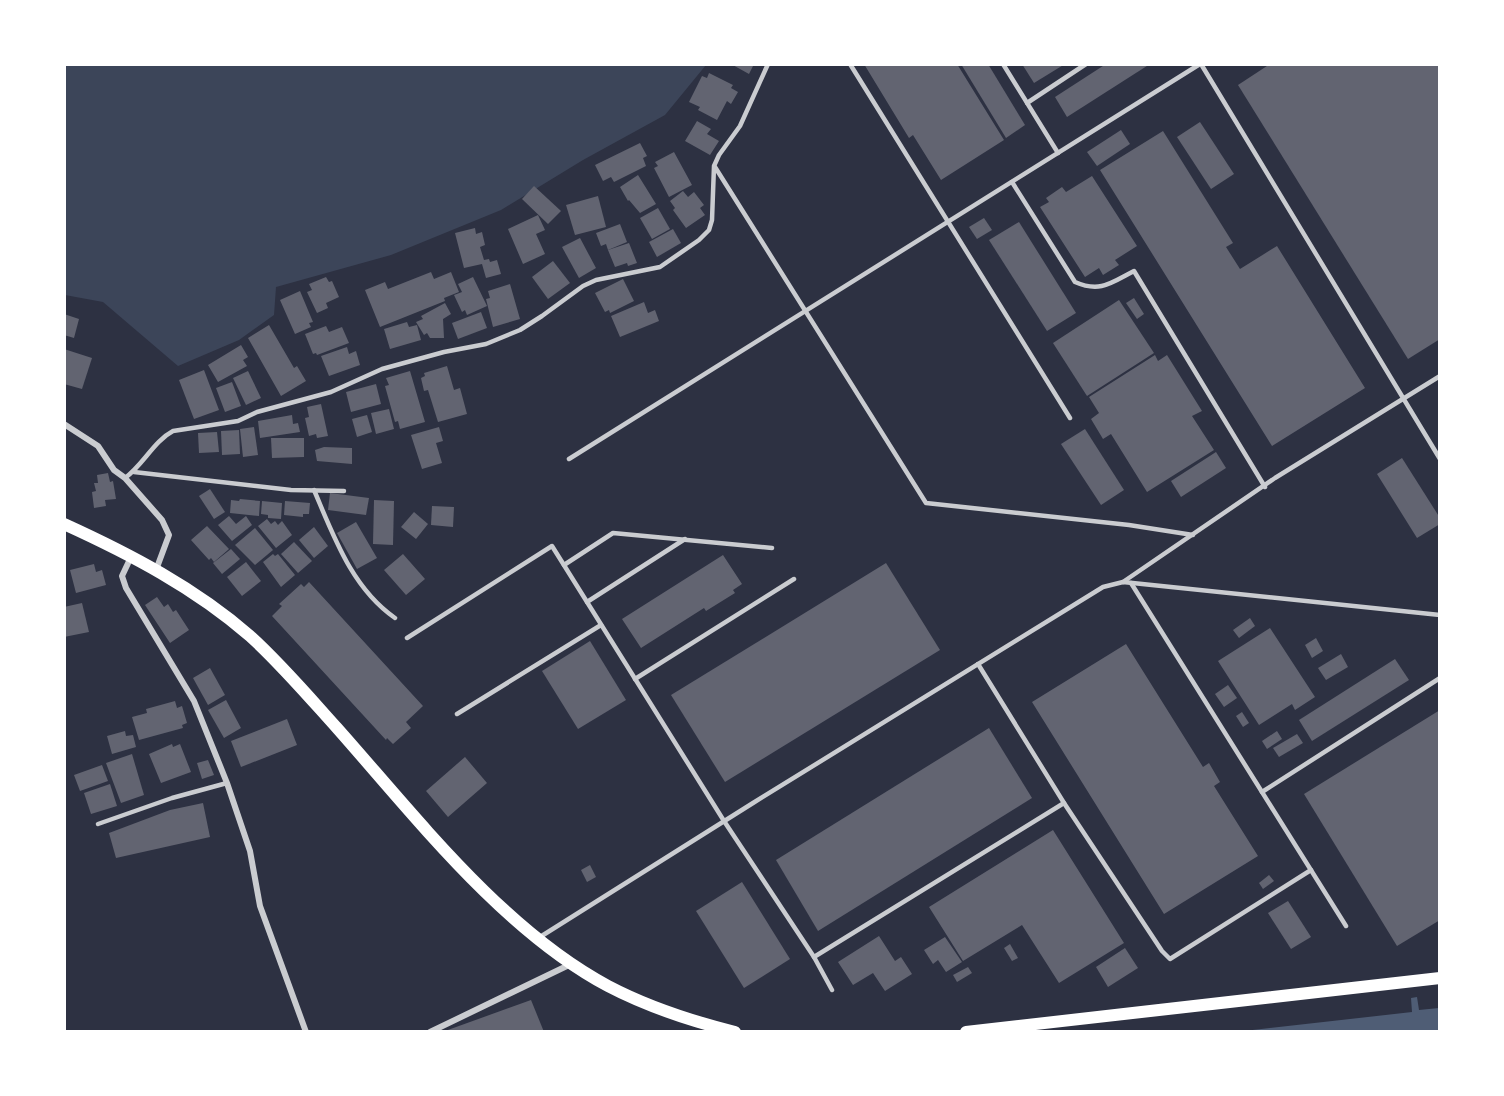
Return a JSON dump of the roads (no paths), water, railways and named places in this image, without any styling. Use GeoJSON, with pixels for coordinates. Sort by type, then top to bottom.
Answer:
{"type":"FeatureCollection","features":[{"type":"Feature","properties":{"kind":"main road"},"geometry":{"type":"LineString","coordinates":[[64,524],[156,570],[208,603],[251,637],[307,695],[490,896],[537,939],[608,986],[654,1008],[735,1032]]}},
{"type":"Feature","properties":{"kind":"main road"},"geometry":{"type":"LineString","coordinates":[[966,1032],[1440,978]]}},
{"type":"Feature","properties":{"kind":"street"},"geometry":{"type":"LineString","coordinates":[[64,424],[98,446],[114,470],[125,478],[162,520],[169,535],[156,570]]}},
{"type":"Feature","properties":{"kind":"street"},"geometry":{"type":"LineString","coordinates":[[131,556],[122,576],[126,588],[194,701],[227,783],[250,851],[260,906],[306,1032]]}},
{"type":"Feature","properties":{"kind":"street"},"geometry":{"type":"LineString","coordinates":[[430,1032],[572,964]]}},
{"type":"Feature","properties":{"kind":"lane"},"geometry":{"type":"LineString","coordinates":[[125,478],[134,472],[164,436],[172,430],[238,421],[257,412],[331,392],[382,369],[444,352],[486,344],[520,330],[583,286],[596,280],[660,267],[699,240],[709,230],[712,220],[714,166],[740,126],[768,64]]}},
{"type":"Feature","properties":{"kind":"lane"},"geometry":{"type":"LineString","coordinates":[[850,64],[1070,418]]}},
{"type":"Feature","properties":{"kind":"lane"},"geometry":{"type":"LineString","coordinates":[[1003,64],[1058,153]]}},
{"type":"Feature","properties":{"kind":"lane"},"geometry":{"type":"LineString","coordinates":[[1027,103],[1086,64]]}},
{"type":"Feature","properties":{"kind":"lane"},"geometry":{"type":"LineString","coordinates":[[569,459],[1200,64],[1401,399],[1440,459]]}},
{"type":"Feature","properties":{"kind":"lane"},"geometry":{"type":"LineString","coordinates":[[714,166],[926,503],[1129,525],[1193,535]]}},
{"type":"Feature","properties":{"kind":"lane"},"geometry":{"type":"LineString","coordinates":[[1012,182],[1075,282],[1086,287],[1104,287],[1134,271],[1265,487]]}},
{"type":"Feature","properties":{"kind":"lane"},"geometry":{"type":"LineString","coordinates":[[537,939],[1103,587],[1123,582],[1275,478],[1440,376]]}},
{"type":"Feature","properties":{"kind":"lane"},"geometry":{"type":"LineString","coordinates":[[134,472],[291,490],[344,491]]}},
{"type":"Feature","properties":{"kind":"lane"},"geometry":{"type":"LineString","coordinates":[[314,490],[347,564],[380,608],[395,618]]}},
{"type":"Feature","properties":{"kind":"lane"},"geometry":{"type":"LineString","coordinates":[[564,565],[613,533],[772,548]]}},
{"type":"Feature","properties":{"kind":"lane"},"geometry":{"type":"LineString","coordinates":[[587,602],[685,540]]}},
{"type":"Feature","properties":{"kind":"lane"},"geometry":{"type":"LineString","coordinates":[[407,638],[552,546],[724,821],[814,957],[832,990]]}},
{"type":"Feature","properties":{"kind":"lane"},"geometry":{"type":"LineString","coordinates":[[635,679],[794,579]]}},
{"type":"Feature","properties":{"kind":"lane"},"geometry":{"type":"LineString","coordinates":[[1123,582],[1440,615]]}},
{"type":"Feature","properties":{"kind":"lane"},"geometry":{"type":"LineString","coordinates":[[1131,583],[1346,926]]}},
{"type":"Feature","properties":{"kind":"lane"},"geometry":{"type":"LineString","coordinates":[[457,714],[601,625]]}},
{"type":"Feature","properties":{"kind":"lane"},"geometry":{"type":"LineString","coordinates":[[978,664],[1064,803],[1162,951],[1170,959],[1311,870]]}},
{"type":"Feature","properties":{"kind":"lane"},"geometry":{"type":"LineString","coordinates":[[1262,792],[1440,678]]}},
{"type":"Feature","properties":{"kind":"lane"},"geometry":{"type":"LineString","coordinates":[[98,824],[172,798],[227,783]]}},
{"type":"Feature","properties":{"kind":"lane"},"geometry":{"type":"LineString","coordinates":[[814,957],[1064,803]]}}]}
